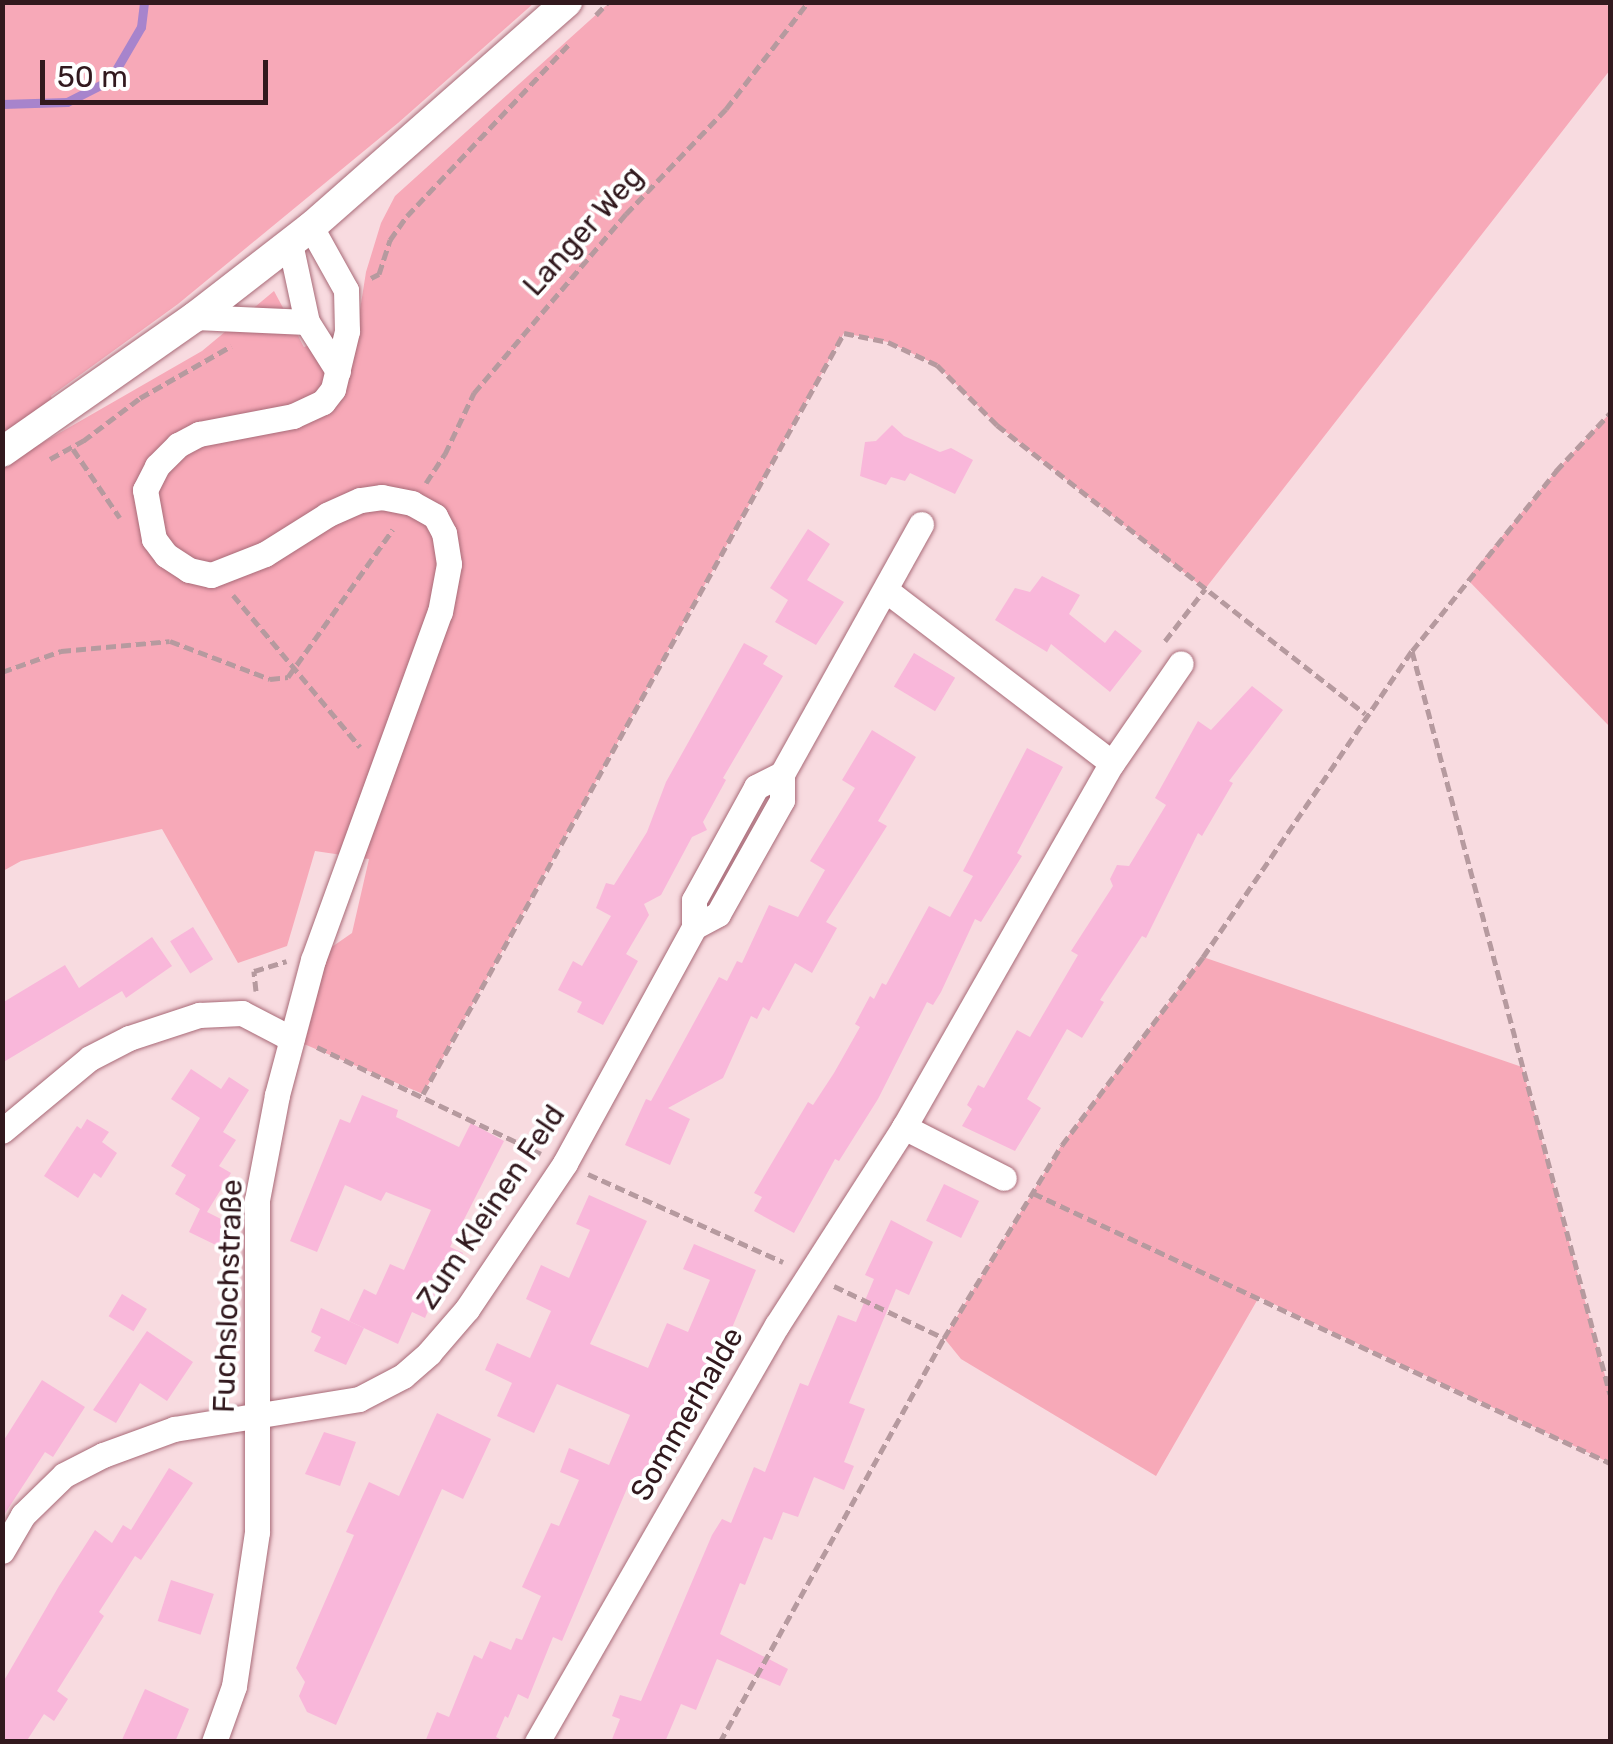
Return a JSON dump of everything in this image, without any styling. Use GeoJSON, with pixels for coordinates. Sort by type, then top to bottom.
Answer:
{"type":"FeatureCollection","features":[{"type":"Feature","properties":{"kind":"street"},"geometry":{"type":"LineString","coordinates":[[2,452],[195,317],[301,235],[567,2]]}},
{"type":"Feature","properties":{"kind":"street"},"geometry":{"type":"LineString","coordinates":[[301,235],[308,322],[338,371]]}},
{"type":"Feature","properties":{"kind":"street"},"geometry":{"type":"LineString","coordinates":[[301,235],[346,290],[346,331],[333,390],[315,407],[293,416],[199,434],[178,445],[157,466],[146,490],[154,540],[166,555],[189,570],[210,575],[265,554],[327,515],[360,500],[382,496],[412,504]]}},
{"type":"Feature","properties":{"kind":"street"},"geometry":{"type":"LineString","coordinates":[[195,317],[308,322]]}},
{"type":"Feature","properties":{"kind":"street","name":"Fuchslochstraße"},"geometry":{"type":"LineString","coordinates":[[214,1742],[234,1686],[257,1532],[257,1200],[292,1039],[348,858],[447,588],[449,551],[444,533],[435,516],[412,504]]}},
{"type":"Feature","properties":{"kind":"street","name":"Zum Kleinen Feld"},"geometry":{"type":"LineString","coordinates":[[2,1551],[24,1514],[64,1474],[103,1454],[174,1429],[359,1399],[403,1376],[429,1353],[467,1309],[564,1163],[694,927],[694,900],[756,786],[782,774],[921,524]]}},
{"type":"Feature","properties":{"kind":"street"},"geometry":{"type":"LineString","coordinates":[[887,591],[1112,763]]}},
{"type":"Feature","properties":{"kind":"street","name":"Sommerhalde"},"geometry":{"type":"LineString","coordinates":[[537,1742],[809,1274],[904,1127],[1112,763],[1181,663]]}},
{"type":"Feature","properties":{"kind":"street"},"geometry":{"type":"LineString","coordinates":[[2,1132],[90,1058],[129,1038],[200,1015],[242,1013],[292,1039]]}},
{"type":"Feature","properties":{"kind":"street"},"geometry":{"type":"LineString","coordinates":[[904,1127],[1004,1178]]}},
{"type":"Feature","properties":{"kind":"path","name":"Langer Weg"},"geometry":{"type":"LineString","coordinates":[[295,668],[446,454],[474,393],[603,241],[726,109],[808,2]]}},
{"type":"Feature","properties":{"kind":"path"},"geometry":{"type":"LineString","coordinates":[[423,1094],[844,333],[888,342],[937,365],[997,426],[1365,714]]}},
{"type":"Feature","properties":{"kind":"path"},"geometry":{"type":"LineString","coordinates":[[720,1742],[944,1338],[1073,1130],[1203,957],[1365,714],[1412,651],[1556,471],[1610,412]]}},
{"type":"Feature","properties":{"kind":"path"},"geometry":{"type":"LineString","coordinates":[[72,448],[112,505]]}},
{"type":"Feature","properties":{"kind":"path"},"geometry":{"type":"LineString","coordinates":[[1181,663],[1164,640],[1204,588]]}},
{"type":"Feature","properties":{"kind":"path"},"geometry":{"type":"LineString","coordinates":[[231,592],[359,741],[360,752]]}},
{"type":"Feature","properties":{"kind":"path"},"geometry":{"type":"LineString","coordinates":[[2,672],[61,650],[170,642],[270,678],[288,677],[295,668]]}},
{"type":"Feature","properties":{"kind":"path"},"geometry":{"type":"LineString","coordinates":[[1412,651],[1610,1394]]}},
{"type":"Feature","properties":{"kind":"path"},"geometry":{"type":"LineString","coordinates":[[250,1017],[257,994],[254,971],[294,958]]}},
{"type":"Feature","properties":{"kind":"path"},"geometry":{"type":"LineString","coordinates":[[292,1039],[423,1094],[546,1157]]}},
{"type":"Feature","properties":{"kind":"path"},"geometry":{"type":"LineString","coordinates":[[581,1171],[944,1338]]}},
{"type":"Feature","properties":{"kind":"path"},"geometry":{"type":"LineString","coordinates":[[1033,1193],[1610,1462]]}},
{"type":"Feature","properties":{"kind":"shaded area"},"geometry":{"type":"Polygon","coordinates":[[[1605,2],[1610,9],[1610,70],[1205,589],[997,425],[937,365],[888,342],[844,333],[423,1094],[292,1039],[313,960],[352,933],[369,859],[315,851],[287,946],[238,963],[162,829],[21,861],[3,871],[2,466],[202,351],[274,291],[304,347],[357,329],[366,272],[381,223],[395,196],[609,3],[1605,2]]]}},
{"type":"Feature","properties":{"kind":"shaded area"},"geometry":{"type":"Polygon","coordinates":[[[2,3],[534,3],[398,123],[178,304],[51,396],[57,414],[3,452],[2,3]]]}},
{"type":"Feature","properties":{"kind":"shaded area"},"geometry":{"type":"Polygon","coordinates":[[[1610,413],[1610,727],[1467,579],[1556,471],[1610,413]]]}},
{"type":"Feature","properties":{"kind":"shaded area"},"geometry":{"type":"Polygon","coordinates":[[[1203,957],[1522,1067],[1610,1394],[1610,1463],[1259,1297],[1156,1476],[961,1359],[944,1338],[1062,1144],[1203,957]]]}},
{"type":"Feature","properties":{"kind":"building"},"geometry":{"type":"Polygon","coordinates":[[[892,425],[904,436],[940,452],[951,448],[973,460],[955,494],[910,473],[905,481],[891,477],[886,485],[860,476],[865,442],[876,441],[892,425]]]}},
{"type":"Feature","properties":{"kind":"building"},"geometry":{"type":"Polygon","coordinates":[[[808,529],[830,544],[807,580],[844,602],[816,645],[775,622],[788,600],[770,588],[808,529]]]}},
{"type":"Feature","properties":{"kind":"building"},"geometry":{"type":"Polygon","coordinates":[[[1042,576],[1080,595],[1069,614],[1105,643],[1115,630],[1142,651],[1110,692],[1051,644],[1047,652],[995,620],[1015,588],[1030,592],[1042,576]]]}},
{"type":"Feature","properties":{"kind":"building"},"geometry":{"type":"Polygon","coordinates":[[[744,643],[768,656],[763,664],[783,676],[723,778],[726,780],[703,822],[707,830],[692,837],[661,895],[644,904],[649,915],[626,954],[638,961],[603,1025],[577,1012],[582,1002],[558,990],[573,961],[582,966],[611,916],[596,908],[606,883],[614,885],[647,832],[666,782],[744,643]]]}},
{"type":"Feature","properties":{"kind":"building"},"geometry":{"type":"Polygon","coordinates":[[[914,653],[955,678],[935,711],[894,686],[914,653]]]}},
{"type":"Feature","properties":{"kind":"building"},"geometry":{"type":"Polygon","coordinates":[[[1252,686],[1283,710],[1229,781],[1233,783],[1202,836],[1198,833],[1146,938],[1142,936],[1100,1000],[1104,1002],[1082,1038],[1067,1029],[1027,1099],[1041,1108],[1015,1151],[962,1126],[972,1109],[967,1105],[978,1085],[984,1088],[1017,1030],[1030,1037],[1078,955],[1071,951],[1113,886],[1110,879],[1117,865],[1129,866],[1166,805],[1155,798],[1198,721],[1211,730],[1252,686]]]}},
{"type":"Feature","properties":{"kind":"building"},"geometry":{"type":"Polygon","coordinates":[[[872,730],[916,757],[878,821],[887,826],[826,922],[837,928],[812,973],[795,963],[769,1011],[763,1007],[757,1019],[751,1016],[723,1078],[668,1108],[690,1119],[670,1165],[625,1145],[646,1099],[651,1101],[719,977],[727,981],[737,961],[742,963],[769,905],[798,917],[825,870],[810,861],[855,788],[842,780],[872,730]]]}},
{"type":"Feature","properties":{"kind":"building"},"geometry":{"type":"Polygon","coordinates":[[[1027,748],[1063,767],[1017,853],[1022,856],[981,922],[975,919],[941,992],[933,1005],[927,1002],[878,1099],[839,1161],[835,1159],[794,1233],[754,1211],[762,1197],[754,1193],[808,1102],[813,1105],[834,1073],[860,1027],[855,1024],[870,996],[874,999],[882,983],[886,985],[929,906],[950,917],[973,876],[963,871],[1027,748]]]}},
{"type":"Feature","properties":{"kind":"building"},"geometry":{"type":"Polygon","coordinates":[[[193,927],[213,959],[190,974],[170,941],[193,927]]]}},
{"type":"Feature","properties":{"kind":"building"},"geometry":{"type":"Polygon","coordinates":[[[152,937],[172,966],[126,998],[122,991],[2,1063],[2,1003],[65,965],[79,988],[152,937]]]}},
{"type":"Feature","properties":{"kind":"building"},"geometry":{"type":"Polygon","coordinates":[[[191,1069],[221,1089],[229,1077],[249,1090],[223,1132],[236,1140],[219,1166],[231,1173],[207,1212],[235,1226],[224,1249],[189,1232],[200,1209],[175,1194],[186,1175],[171,1166],[200,1118],[171,1099],[191,1069]]]}},
{"type":"Feature","properties":{"kind":"building"},"geometry":{"type":"Polygon","coordinates":[[[362,1095],[398,1110],[396,1117],[459,1147],[471,1123],[504,1141],[450,1247],[463,1253],[447,1290],[439,1286],[425,1318],[412,1312],[398,1344],[349,1321],[364,1289],[376,1295],[390,1264],[404,1270],[431,1210],[386,1192],[381,1201],[345,1185],[317,1252],[290,1241],[340,1119],[350,1123],[362,1095]]]}},
{"type":"Feature","properties":{"kind":"building"},"geometry":{"type":"Polygon","coordinates":[[[87,1119],[109,1132],[102,1142],[117,1153],[101,1178],[94,1173],[78,1198],[44,1176],[77,1126],[81,1129],[87,1119]]]}},
{"type":"Feature","properties":{"kind":"building"},"geometry":{"type":"Polygon","coordinates":[[[944,1184],[979,1201],[961,1238],[926,1221],[944,1184]]]}},
{"type":"Feature","properties":{"kind":"building"},"geometry":{"type":"Polygon","coordinates":[[[589,1195],[647,1221],[590,1344],[648,1368],[667,1323],[688,1332],[710,1280],[683,1269],[694,1244],[756,1270],[700,1405],[688,1400],[651,1487],[631,1479],[562,1641],[553,1637],[528,1699],[518,1694],[508,1718],[505,1716],[496,1737],[506,1742],[425,1742],[437,1712],[449,1717],[474,1655],[482,1659],[490,1641],[511,1650],[516,1638],[522,1640],[541,1596],[522,1587],[551,1523],[559,1526],[579,1480],[560,1472],[569,1448],[609,1465],[630,1415],[557,1384],[534,1433],[497,1416],[512,1383],[485,1370],[497,1343],[530,1358],[551,1311],[526,1299],[541,1265],[569,1278],[590,1230],[576,1224],[589,1195]]]}},
{"type":"Feature","properties":{"kind":"building"},"geometry":{"type":"Polygon","coordinates":[[[891,1220],[933,1242],[909,1295],[896,1289],[849,1403],[865,1409],[844,1462],[854,1466],[844,1490],[814,1477],[798,1517],[783,1512],[772,1540],[764,1537],[745,1585],[740,1583],[720,1634],[788,1669],[780,1686],[717,1659],[696,1710],[681,1704],[665,1742],[611,1742],[620,1719],[612,1716],[620,1695],[641,1701],[712,1535],[722,1519],[731,1523],[754,1467],[765,1472],[800,1383],[808,1386],[838,1315],[856,1322],[874,1279],[865,1275],[891,1220]]]}},
{"type":"Feature","properties":{"kind":"building"},"geometry":{"type":"Polygon","coordinates":[[[122,1294],[147,1309],[133,1331],[109,1316],[122,1294]]]}},
{"type":"Feature","properties":{"kind":"building"},"geometry":{"type":"Polygon","coordinates":[[[321,1308],[364,1328],[346,1365],[314,1351],[321,1337],[311,1332],[321,1308]]]}},
{"type":"Feature","properties":{"kind":"building"},"geometry":{"type":"Polygon","coordinates":[[[147,1331],[193,1362],[167,1401],[140,1383],[116,1423],[93,1410],[147,1331]]]}},
{"type":"Feature","properties":{"kind":"building"},"geometry":{"type":"Polygon","coordinates":[[[42,1380],[85,1407],[53,1457],[45,1452],[2,1518],[2,1443],[42,1380]]]}},
{"type":"Feature","properties":{"kind":"building"},"geometry":{"type":"Polygon","coordinates":[[[437,1413],[491,1439],[463,1499],[442,1489],[336,1725],[307,1712],[299,1696],[305,1682],[296,1668],[354,1535],[346,1532],[369,1482],[399,1496],[437,1413]]]}},
{"type":"Feature","properties":{"kind":"building"},"geometry":{"type":"Polygon","coordinates":[[[324,1432],[356,1442],[340,1486],[305,1474],[324,1432]]]}},
{"type":"Feature","properties":{"kind":"building"},"geometry":{"type":"Polygon","coordinates":[[[169,1468],[193,1483],[141,1560],[135,1556],[99,1612],[104,1616],[57,1691],[68,1699],[54,1721],[44,1714],[26,1742],[2,1742],[2,1684],[59,1586],[95,1530],[112,1543],[123,1525],[131,1530],[169,1468]]]}},
{"type":"Feature","properties":{"kind":"building"},"geometry":{"type":"Polygon","coordinates":[[[171,1580],[214,1594],[201,1635],[158,1621],[171,1580]]]}},
{"type":"Feature","properties":{"kind":"building"},"geometry":{"type":"Polygon","coordinates":[[[145,1689],[189,1709],[175,1742],[121,1742],[145,1689]]]}},
{"type":"Feature","properties":{"kind":"waterway"},"geometry":{"type":"LineString","coordinates":[[2,104],[67,102],[110,80],[141,27],[144,2]]}}]}
